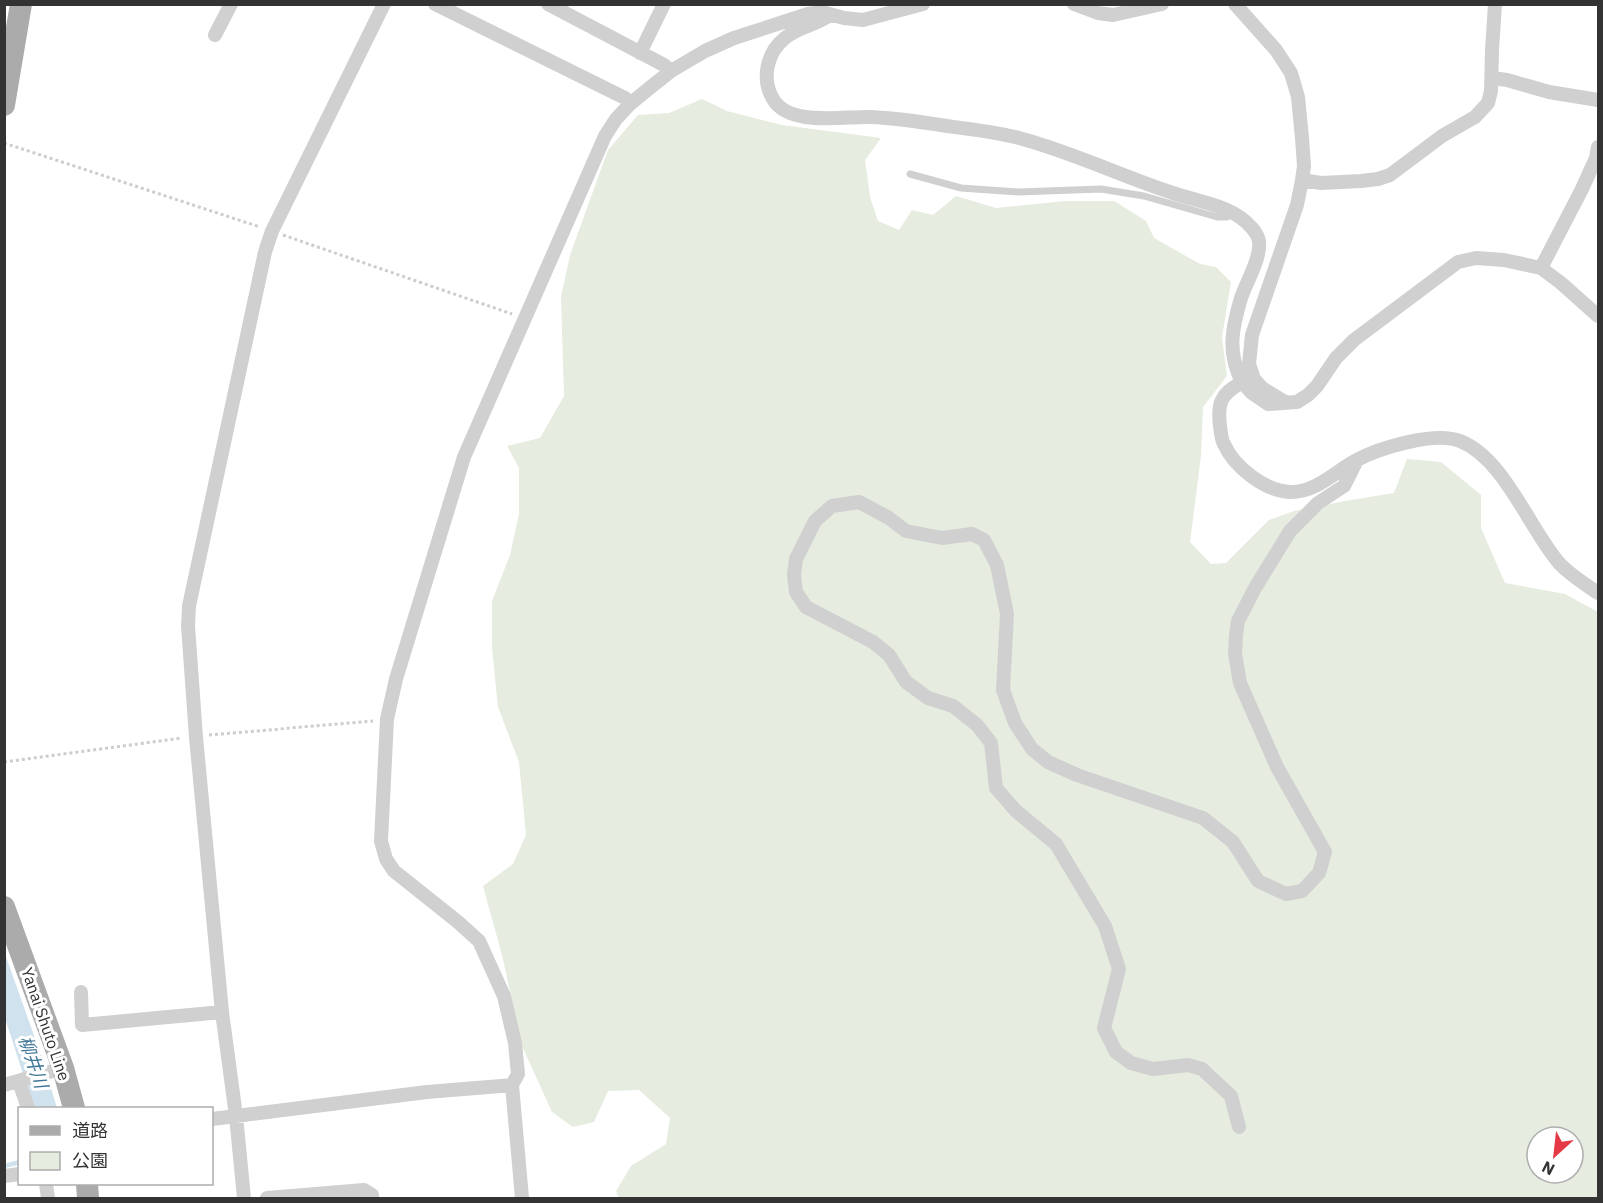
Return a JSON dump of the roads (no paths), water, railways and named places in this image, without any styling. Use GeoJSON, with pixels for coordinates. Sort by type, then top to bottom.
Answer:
{"type":"FeatureCollection","features":[{"type":"Feature","properties":{"kind":"main road"},"geometry":{"type":"LineString","coordinates":[[4,105],[21,4]]}},
{"type":"Feature","properties":{"kind":"main road","name":"Yanai Shuto Line"},"geometry":{"type":"LineString","coordinates":[[4,907],[57,1071],[74,1107]]}},
{"type":"Feature","properties":{"kind":"street"},"geometry":{"type":"LineString","coordinates":[[215,35],[231,4]]}},
{"type":"Feature","properties":{"kind":"street"},"geometry":{"type":"LineString","coordinates":[[244,1198],[222,1012],[196,736],[188,626],[189,606],[263,263],[272,231],[384,4]]}},
{"type":"Feature","properties":{"kind":"street"},"geometry":{"type":"LineString","coordinates":[[435,4],[625,98],[630,104]]}},
{"type":"Feature","properties":{"kind":"street"},"geometry":{"type":"LineString","coordinates":[[548,4],[664,65],[671,71]]}},
{"type":"Feature","properties":{"kind":"street"},"geometry":{"type":"LineString","coordinates":[[573,18],[580,4]]}},
{"type":"Feature","properties":{"kind":"street"},"geometry":{"type":"LineString","coordinates":[[640,53],[664,4]]}},
{"type":"Feature","properties":{"kind":"street"},"geometry":{"type":"LineString","coordinates":[[831,9],[844,18],[863,20],[923,4]]}},
{"type":"Feature","properties":{"kind":"street"},"geometry":{"type":"LineString","coordinates":[[1074,4],[1098,13],[1113,15],[1162,4]]}},
{"type":"Feature","properties":{"kind":"street"},"geometry":{"type":"LineString","coordinates":[[1302,180],[1321,183],[1361,181],[1390,175],[1442,136],[1475,117],[1488,103],[1491,91],[1495,4]]}},
{"type":"Feature","properties":{"kind":"street"},"geometry":{"type":"LineString","coordinates":[[1238,6],[1276,50],[1291,73],[1298,98],[1304,166],[1302,180],[1297,205],[1252,335],[1249,364],[1254,379],[1262,388],[1285,402]]}},
{"type":"Feature","properties":{"kind":"street"},"geometry":{"type":"LineString","coordinates":[[522,1198],[512,1085],[518,1074],[516,1043],[504,996],[479,941],[394,871],[386,859],[381,841],[387,719],[396,679],[464,457],[605,136],[616,119],[630,104],[671,71],[705,51],[734,38],[831,9]]}},
{"type":"Feature","properties":{"kind":"street"},"geometry":{"type":"LineString","coordinates":[[831,9],[823,20],[785,38],[772,53],[766,73],[767,87],[774,101],[788,112],[801,117],[870,117],[921,122],[1019,138],[1172,193],[1233,212],[1245,221],[1253,229],[1259,242],[1257,256],[1240,300],[1233,334],[1235,362],[1242,382],[1252,393],[1268,404],[1297,402],[1308,395],[1336,358],[1354,340],[1458,262],[1476,258],[1504,260],[1541,268],[1599,316]]}},
{"type":"Feature","properties":{"kind":"street"},"geometry":{"type":"LineString","coordinates":[[1492,78],[1549,92],[1599,100]]}},
{"type":"Feature","properties":{"kind":"street"},"geometry":{"type":"LineString","coordinates":[[1541,268],[1582,189],[1599,147]]}},
{"type":"Feature","properties":{"kind":"street"},"geometry":{"type":"LineString","coordinates":[[1242,382],[1231,389],[1222,400],[1218,415],[1223,443],[1239,466],[1254,479],[1289,492],[1308,491],[1357,459],[1399,444],[1438,438],[1459,440],[1478,450],[1495,467],[1559,562],[1574,577],[1599,593]]}},
{"type":"Feature","properties":{"kind":"street"},"geometry":{"type":"LineString","coordinates":[[1239,1126],[1231,1096],[1202,1069],[1188,1065],[1153,1069],[1131,1063],[1116,1052],[1104,1028],[1119,969],[1105,926],[1056,844],[1016,811],[996,788],[991,743],[977,725],[953,706],[928,698],[906,682],[889,655],[873,642],[806,607],[796,592],[794,575],[796,559],[815,521],[832,506],[859,502],[889,518],[906,531],[942,537],[972,534],[984,540],[997,565],[1007,614],[1002,690],[1016,723],[1032,749],[1048,762],[1077,775],[1203,818],[1233,842],[1258,881],[1286,894],[1302,891],[1314,879],[1319,873],[1325,852],[1277,767],[1240,683],[1235,654],[1238,621],[1290,531],[1318,503],[1344,486],[1357,459]]}},
{"type":"Feature","properties":{"kind":"street"},"geometry":{"type":"LineString","coordinates":[[81,992],[82,1025],[222,1012]]}},
{"type":"Feature","properties":{"kind":"street"},"geometry":{"type":"LineString","coordinates":[[4,1085],[57,1071]]}},
{"type":"Feature","properties":{"kind":"street"},"geometry":{"type":"LineString","coordinates":[[21,1082],[28,1107]]}},
{"type":"Feature","properties":{"kind":"street"},"geometry":{"type":"LineString","coordinates":[[213,1119],[427,1092],[512,1085]]}},
{"type":"Feature","properties":{"kind":"street"},"geometry":{"type":"LineString","coordinates":[[267,1198],[364,1190],[372,1195],[372,1198]]}},
{"type":"Feature","properties":{"kind":"lane"},"geometry":{"type":"LineString","coordinates":[[910,174],[961,188],[1018,192],[1101,189],[1144,196],[1217,217],[1227,217],[1233,212]]}},
{"type":"Feature","properties":{"kind":"water","name":"柳井川"},"geometry":{"type":"Polygon","coordinates":[[[4,951],[57,1107],[34,1107],[5,1018],[4,951]]]}},
{"type":"Feature","properties":{"kind":"waterway"},"geometry":{"type":"LineString","coordinates":[[4,1166],[18,1162]]}}]}
